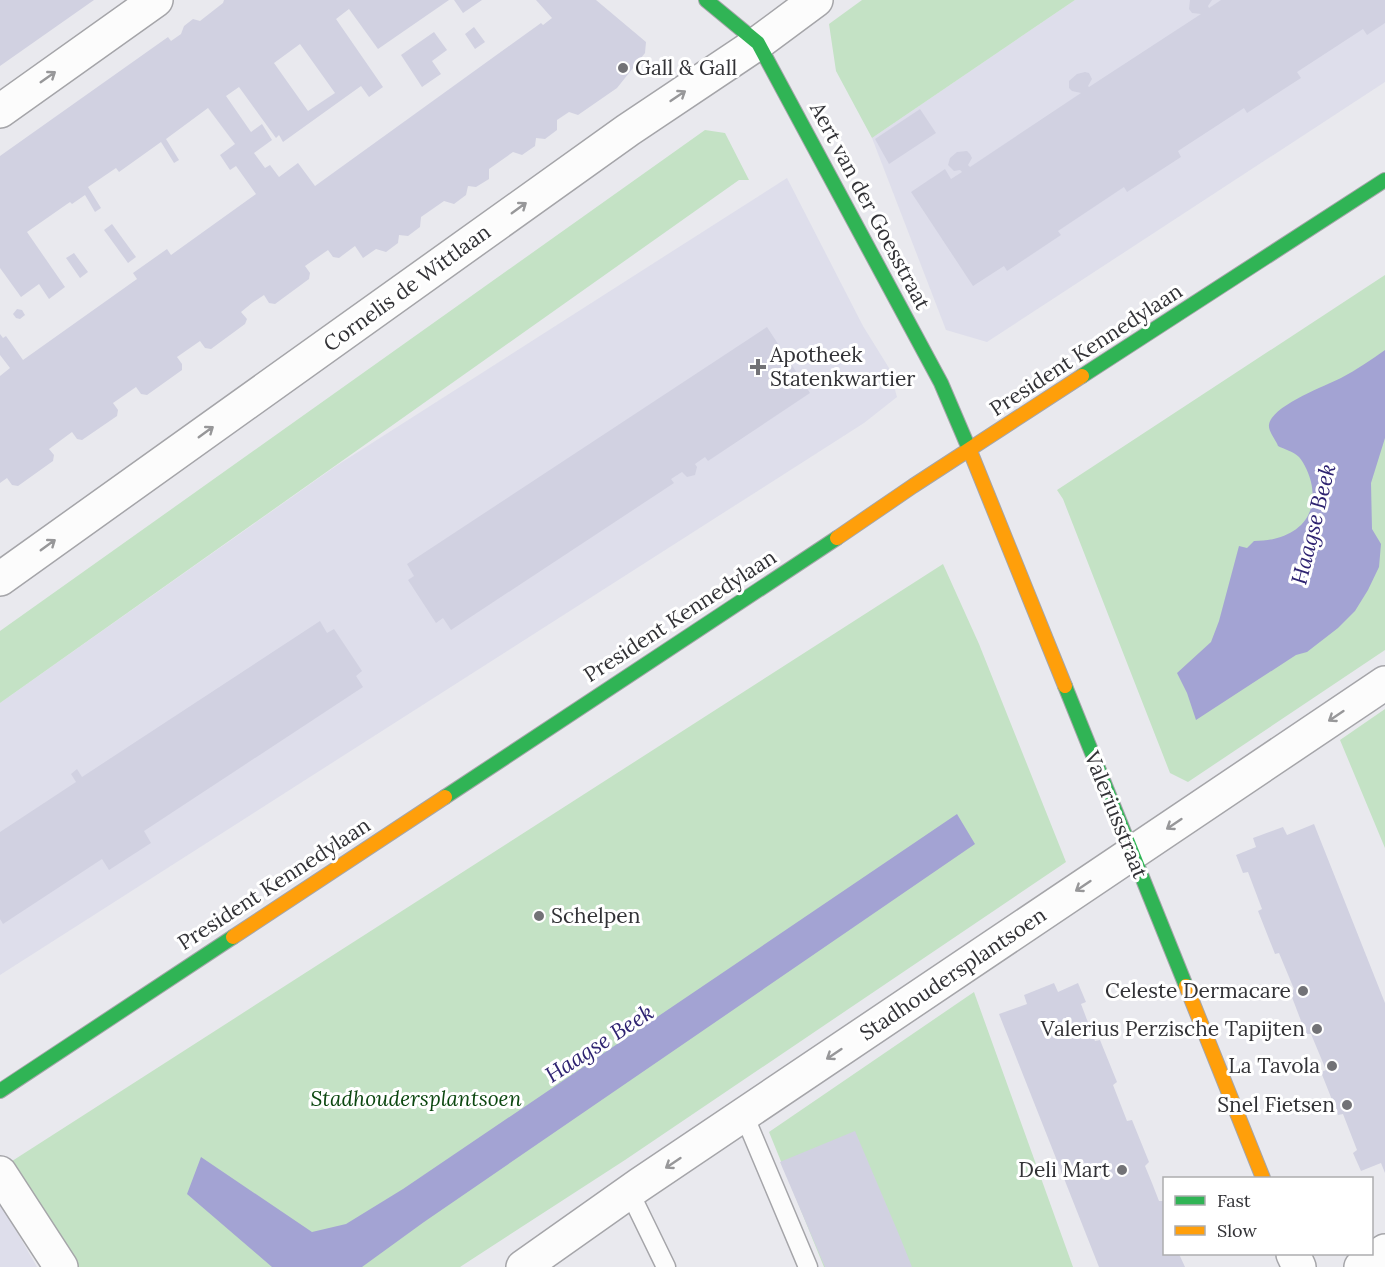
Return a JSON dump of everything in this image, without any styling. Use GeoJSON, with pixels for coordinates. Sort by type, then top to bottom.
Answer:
{"type":"FeatureCollection","features":[{"type":"Feature","properties":{"kind":"main road","name":"Aert van der Goesstraat"},"geometry":{"type":"LineString","coordinates":[[706,0],[759,43],[941,383],[969,451]]}},
{"type":"Feature","properties":{"kind":"main road","name":"President Kennedylaan"},"geometry":{"type":"LineString","coordinates":[[0,1091],[969,451],[1385,180]]}},
{"type":"Feature","properties":{"kind":"main road","name":"Valeriusstraat"},"geometry":{"type":"LineString","coordinates":[[969,451],[1007,540],[1262,1177]]}},
{"type":"Feature","properties":{"kind":"street"},"geometry":{"type":"LineString","coordinates":[[0,111],[156,0]]}},
{"type":"Feature","properties":{"kind":"street","name":"Cornelis de Wittlaan"},"geometry":{"type":"LineString","coordinates":[[0,579],[628,130],[759,43],[816,0]]}},
{"type":"Feature","properties":{"kind":"street","name":"Stadhoudersplantsoen"},"geometry":{"type":"LineString","coordinates":[[523,1267],[744,1115],[1385,683]]}},
{"type":"Feature","properties":{"kind":"street"},"geometry":{"type":"LineString","coordinates":[[0,1173],[60,1267]]}},
{"type":"Feature","properties":{"kind":"street"},"geometry":{"type":"LineString","coordinates":[[1361,1267],[1385,1251]]}},
{"type":"Feature","properties":{"kind":"lane"},"geometry":{"type":"LineString","coordinates":[[744,1115],[808,1267]]}},
{"type":"Feature","properties":{"kind":"lane"},"geometry":{"type":"LineString","coordinates":[[630,1193],[666,1267]]}},
{"type":"Feature","properties":{"kind":"shaded area"},"geometry":{"type":"Polygon","coordinates":[[[1075,0],[1385,0],[1385,82],[987,342],[946,330],[872,138],[1075,0]]]}},
{"type":"Feature","properties":{"kind":"shaded area"},"geometry":{"type":"Polygon","coordinates":[[[787,178],[863,326],[889,368],[897,397],[864,423],[0,975],[0,703],[336,466],[787,178]]]}},
{"type":"Feature","properties":{"kind":"shaded area"},"geometry":{"type":"Polygon","coordinates":[[[0,1202],[37,1267],[0,1267],[0,1202]]]}},
{"type":"Feature","properties":{"kind":"green space"},"geometry":{"type":"Polygon","coordinates":[[[862,0],[1075,0],[872,138],[836,71],[829,24],[862,0]]]}},
{"type":"Feature","properties":{"kind":"green space"},"geometry":{"type":"Polygon","coordinates":[[[705,130],[725,133],[749,180],[739,180],[0,703],[0,631],[705,130]]]}},
{"type":"Feature","properties":{"kind":"green space"},"geometry":{"type":"Polygon","coordinates":[[[1385,275],[1385,650],[1188,782],[1170,773],[1063,499],[1057,490],[1385,275]]]}},
{"type":"Feature","properties":{"kind":"green space","name":"Stadhoudersplantsoen"},"geometry":{"type":"Polygon","coordinates":[[[943,564],[979,644],[1066,862],[625,1160],[460,1267],[71,1267],[9,1163],[943,564]]]}},
{"type":"Feature","properties":{"kind":"green space"},"geometry":{"type":"Polygon","coordinates":[[[1385,709],[1385,848],[1340,740],[1385,709]]]}},
{"type":"Feature","properties":{"kind":"green space"},"geometry":{"type":"Polygon","coordinates":[[[974,992],[1073,1267],[824,1267],[769,1132],[974,992]]]}},
{"type":"Feature","properties":{"kind":"water","name":"Haagse Beek"},"geometry":{"type":"Polygon","coordinates":[[[1385,350],[1385,438],[1371,483],[1372,529],[1381,544],[1379,567],[1368,590],[1355,611],[1338,628],[1307,652],[1296,655],[1196,720],[1177,673],[1211,642],[1239,546],[1247,548],[1254,541],[1267,540],[1290,533],[1299,527],[1311,508],[1313,496],[1306,469],[1297,455],[1278,446],[1269,427],[1272,418],[1288,404],[1347,375],[1385,350]]]}},
{"type":"Feature","properties":{"kind":"water"},"geometry":{"type":"Polygon","coordinates":[[[957,814],[975,844],[424,1222],[362,1267],[272,1267],[187,1194],[201,1157],[312,1232],[346,1224],[403,1189],[957,814]]]}},
{"type":"Feature","properties":{"kind":"building"},"geometry":{"type":"Polygon","coordinates":[[[0,0],[94,0],[0,66],[0,0]]]}},
{"type":"Feature","properties":{"kind":"building"},"geometry":{"type":"Polygon","coordinates":[[[224,0],[449,0],[378,49],[349,9],[336,19],[383,87],[369,97],[361,86],[283,142],[279,135],[276,138],[239,87],[226,96],[251,132],[262,124],[272,140],[254,153],[265,168],[270,165],[279,177],[298,163],[315,186],[541,23],[543,25],[552,18],[536,0],[596,0],[646,42],[645,53],[617,88],[578,115],[569,112],[557,120],[557,130],[545,139],[536,138],[535,146],[522,155],[513,152],[489,169],[489,179],[476,187],[468,186],[466,195],[454,204],[444,201],[421,217],[420,227],[408,236],[399,235],[398,243],[386,252],[376,249],[363,258],[355,246],[339,258],[333,257],[328,250],[305,266],[310,273],[309,279],[275,304],[269,303],[264,295],[241,312],[247,319],[245,324],[211,349],[205,348],[200,341],[177,357],[182,364],[182,370],[147,395],[141,394],[136,387],[113,403],[118,410],[117,416],[82,440],[77,439],[72,432],[49,449],[54,455],[53,461],[18,486],[12,485],[7,478],[0,483],[0,376],[10,368],[0,355],[0,334],[3,338],[6,336],[23,360],[137,279],[133,273],[167,249],[171,255],[256,194],[236,166],[230,170],[220,155],[235,144],[208,108],[166,139],[179,160],[174,163],[161,142],[119,172],[116,168],[88,187],[101,208],[95,212],[85,195],[72,204],[70,202],[27,232],[65,287],[49,299],[39,284],[21,297],[0,268],[0,156],[168,37],[171,41],[181,34],[184,26],[193,19],[200,21],[224,0]],[[300,44],[274,63],[308,111],[335,93],[300,44]]]}},
{"type":"Feature","properties":{"kind":"building"},"geometry":{"type":"Polygon","coordinates":[[[454,0],[482,0],[463,13],[454,0]]]}},
{"type":"Feature","properties":{"kind":"building"},"geometry":{"type":"Polygon","coordinates":[[[1190,0],[1212,0],[1209,8],[1221,0],[1385,0],[1385,23],[1367,35],[1363,29],[1297,72],[1301,78],[1247,113],[1244,108],[1178,151],[1181,157],[1127,192],[1124,187],[1058,231],[1061,235],[1007,271],[1004,266],[973,286],[911,192],[945,169],[951,179],[962,172],[954,171],[948,165],[950,158],[957,152],[967,151],[970,154],[972,158],[968,165],[970,167],[1081,93],[1069,88],[1069,81],[1077,74],[1089,73],[1092,79],[1089,87],[1201,14],[1192,13],[1189,9],[1190,0]]]}},
{"type":"Feature","properties":{"kind":"building"},"geometry":{"type":"Polygon","coordinates":[[[474,27],[485,42],[475,49],[465,34],[474,27]]]}},
{"type":"Feature","properties":{"kind":"building"},"geometry":{"type":"Polygon","coordinates":[[[434,32],[447,50],[432,61],[441,74],[422,87],[401,55],[434,32]]]}},
{"type":"Feature","properties":{"kind":"building"},"geometry":{"type":"Polygon","coordinates":[[[920,109],[936,133],[889,164],[875,139],[920,109]]]}},
{"type":"Feature","properties":{"kind":"building"},"geometry":{"type":"Polygon","coordinates":[[[112,224],[136,257],[128,263],[104,230],[112,224]]]}},
{"type":"Feature","properties":{"kind":"building"},"geometry":{"type":"Polygon","coordinates":[[[74,253],[88,272],[80,278],[66,258],[74,253]]]}},
{"type":"Feature","properties":{"kind":"building"},"geometry":{"type":"Polygon","coordinates":[[[17,309],[22,310],[25,315],[20,319],[13,314],[17,309]]]}},
{"type":"Feature","properties":{"kind":"building"},"geometry":{"type":"Polygon","coordinates":[[[767,327],[810,393],[708,461],[705,457],[695,464],[697,467],[695,475],[687,477],[682,472],[671,479],[674,483],[451,630],[443,618],[436,623],[408,580],[414,576],[407,564],[767,327]]]}},
{"type":"Feature","properties":{"kind":"building"},"geometry":{"type":"Polygon","coordinates":[[[320,621],[327,633],[334,629],[362,671],[356,676],[363,687],[144,831],[151,843],[109,870],[102,859],[3,924],[0,919],[0,832],[76,782],[71,774],[77,769],[82,777],[320,621]]]}},
{"type":"Feature","properties":{"kind":"building"},"geometry":{"type":"Polygon","coordinates":[[[1314,824],[1385,1003],[1385,1173],[1381,1163],[1361,1171],[1353,1153],[1357,1150],[1343,1114],[1338,1115],[1321,1072],[1326,1070],[1311,1034],[1306,1034],[1290,992],[1294,989],[1279,953],[1275,954],[1258,911],[1262,909],[1248,872],[1243,873],[1236,855],[1256,847],[1253,838],[1283,827],[1287,835],[1314,824]]]}},
{"type":"Feature","properties":{"kind":"building"},"geometry":{"type":"Polygon","coordinates":[[[1054,983],[1058,992],[1078,983],[1086,1002],[1081,1004],[1095,1041],[1100,1040],[1117,1082],[1113,1085],[1127,1121],[1132,1120],[1149,1162],[1145,1166],[1159,1201],[1163,1201],[1163,1255],[1179,1255],[1185,1267],[1099,1267],[999,1014],[1027,1004],[1024,995],[1054,983]]]}},
{"type":"Feature","properties":{"kind":"building"},"geometry":{"type":"Polygon","coordinates":[[[855,1131],[912,1267],[825,1267],[780,1162],[855,1131]]]}},
{"type":"Feature","properties":{"kind":"traffic: fast"},"geometry":{"type":"LineString","coordinates":[[706,0],[758,43],[941,383],[970,451]]}},
{"type":"Feature","properties":{"kind":"traffic: fast"},"geometry":{"type":"LineString","coordinates":[[1082,376],[1385,180]]}},
{"type":"Feature","properties":{"kind":"traffic: fast"},"geometry":{"type":"LineString","coordinates":[[445,797],[837,538]]}},
{"type":"Feature","properties":{"kind":"traffic: fast"},"geometry":{"type":"LineString","coordinates":[[1065,686],[1186,986]]}},
{"type":"Feature","properties":{"kind":"traffic: fast"},"geometry":{"type":"LineString","coordinates":[[0,1091],[233,937]]}},
{"type":"Feature","properties":{"kind":"traffic: slow"},"geometry":{"type":"LineString","coordinates":[[837,538],[1082,376]]}},
{"type":"Feature","properties":{"kind":"traffic: slow"},"geometry":{"type":"LineString","coordinates":[[970,451],[1065,686]]}},
{"type":"Feature","properties":{"kind":"traffic: slow"},"geometry":{"type":"LineString","coordinates":[[233,937],[445,797]]}},
{"type":"Feature","properties":{"kind":"traffic: slow"},"geometry":{"type":"LineString","coordinates":[[1186,986],[1263,1177]]}},
{"type":"Feature","properties":{"kind":"place","name":"Gall & Gall"},"geometry":{"type":"Point","coordinates":[623,68]}},
{"type":"Feature","properties":{"kind":"place","name":"Apotheek Statenkwartier"},"geometry":{"type":"Point","coordinates":[758,367]}},
{"type":"Feature","properties":{"kind":"place","name":"Schelpen"},"geometry":{"type":"Point","coordinates":[539,916]}},
{"type":"Feature","properties":{"kind":"place","name":"Celeste Dermacare"},"geometry":{"type":"Point","coordinates":[1303,991]}},
{"type":"Feature","properties":{"kind":"place","name":"Valerius Perzische Tapijten"},"geometry":{"type":"Point","coordinates":[1317,1029]}},
{"type":"Feature","properties":{"kind":"place","name":"La Tavola"},"geometry":{"type":"Point","coordinates":[1332,1066]}},
{"type":"Feature","properties":{"kind":"place","name":"Snel Fietsen"},"geometry":{"type":"Point","coordinates":[1347,1105]}},
{"type":"Feature","properties":{"kind":"place","name":"Deli Mart"},"geometry":{"type":"Point","coordinates":[1122,1170]}}]}
